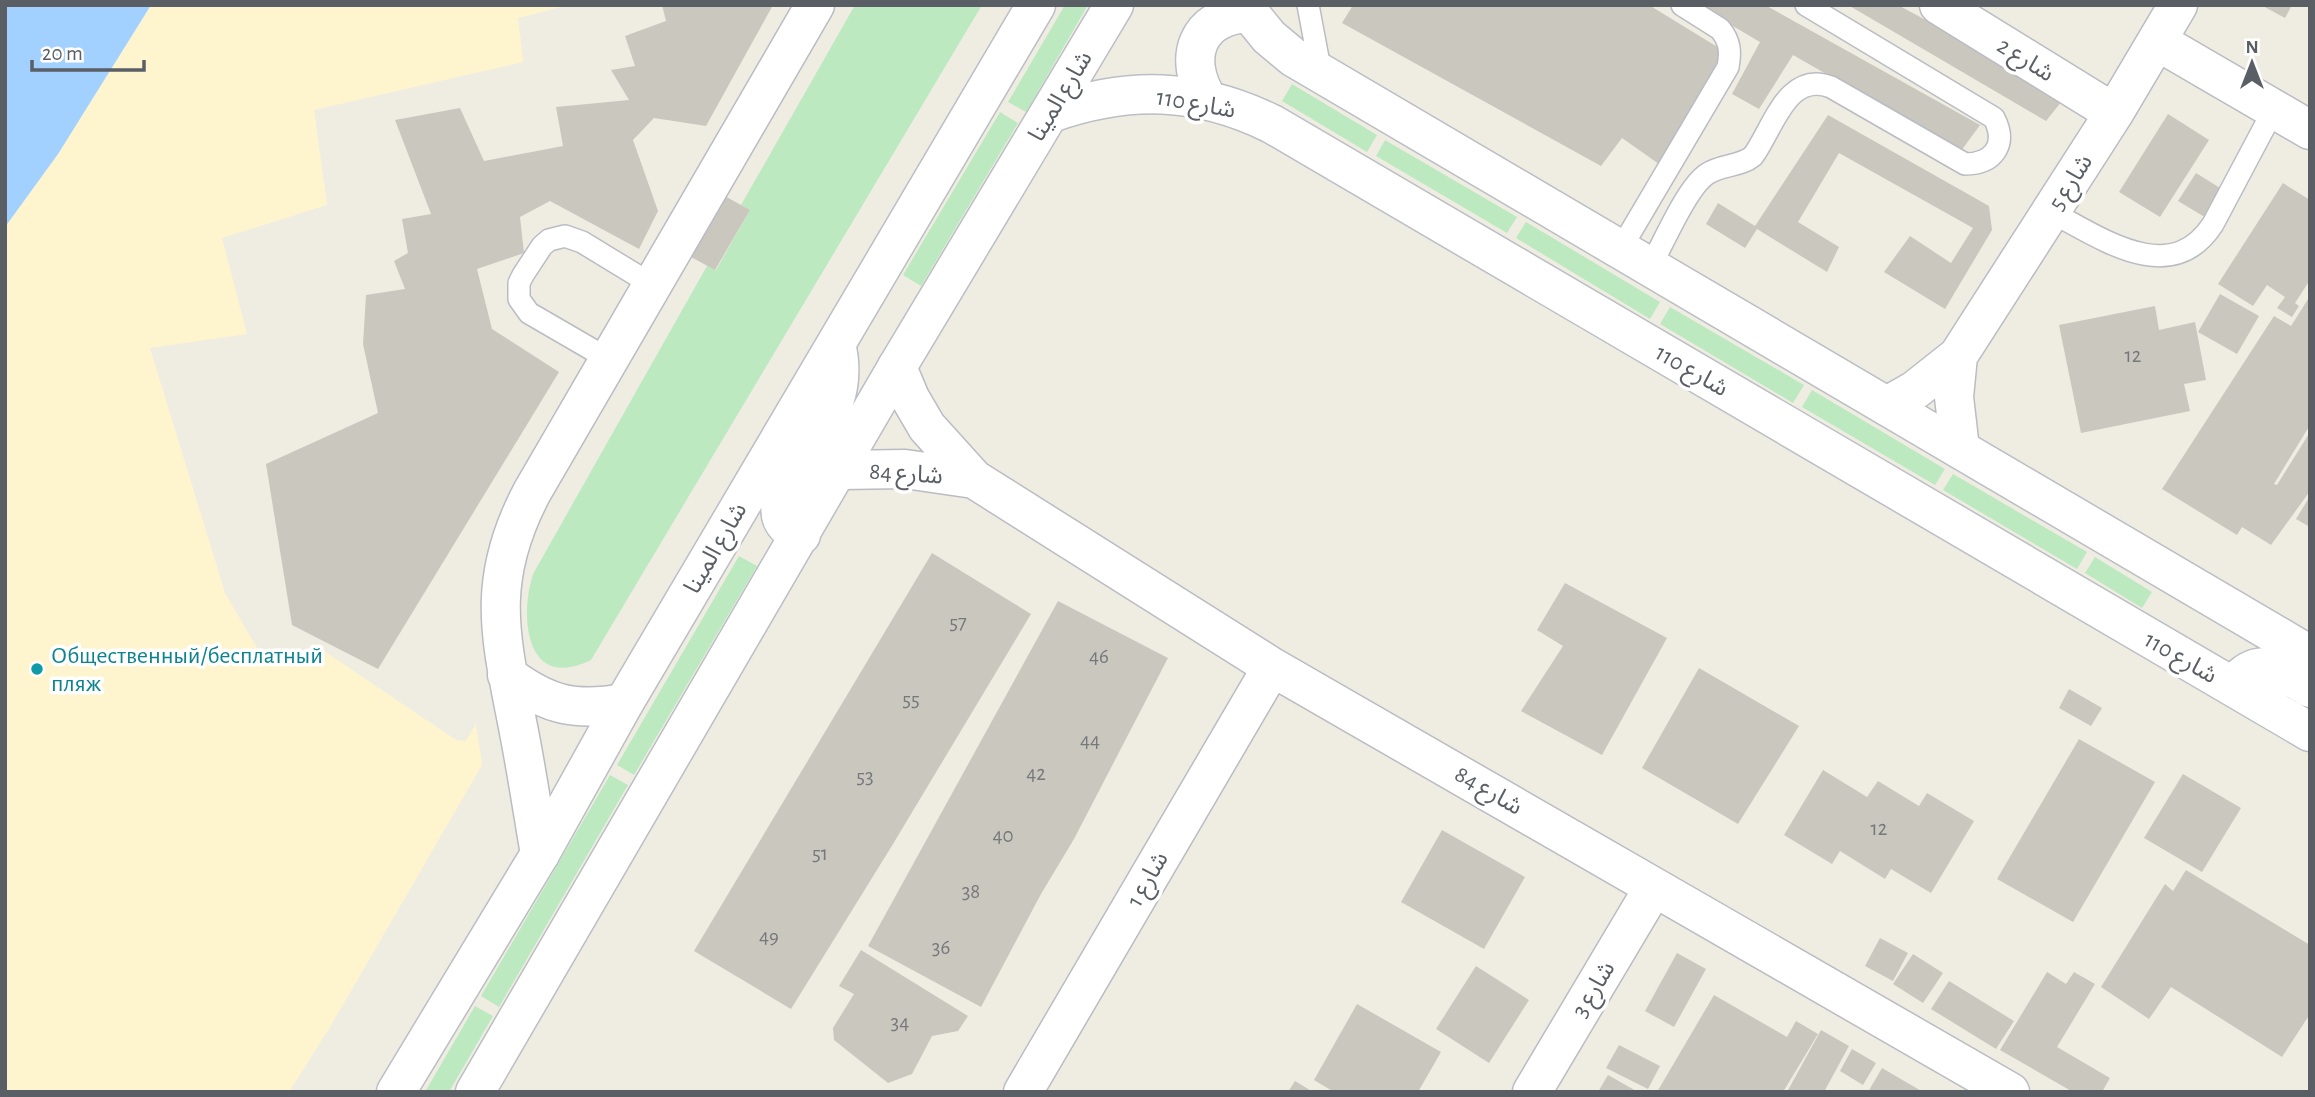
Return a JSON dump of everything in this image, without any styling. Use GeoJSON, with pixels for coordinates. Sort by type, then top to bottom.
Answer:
{"type":"FeatureCollection","features":[{"type":"Feature","properties":{"kind":"main road"},"geometry":{"type":"LineString","coordinates":[[540,854],[500,628],[499,604],[512,535],[531,492],[815,5]]}},
{"type":"Feature","properties":{"kind":"main road","name":"شارع المينا"},"geometry":{"type":"LineString","coordinates":[[396,1092],[540,854],[624,703],[1036,5]]}},
{"type":"Feature","properties":{"kind":"main road","name":"شارع المينا"},"geometry":{"type":"LineString","coordinates":[[475,1092],[897,367],[1114,5]]}},
{"type":"Feature","properties":{"kind":"main road","name":"شارع 2"},"geometry":{"type":"LineString","coordinates":[[1939,5],[2114,113]]}},
{"type":"Feature","properties":{"kind":"main road","name":"شارع 5"},"geometry":{"type":"LineString","coordinates":[[1887,406],[1928,381],[1958,356],[2114,113],[2178,5]]}},
{"type":"Feature","properties":{"kind":"main road"},"geometry":{"type":"LineString","coordinates":[[1208,100],[1196,80],[1194,70],[1194,59],[1201,38],[1217,22],[1252,8],[1277,44],[1293,57],[2310,655]]}},
{"type":"Feature","properties":{"kind":"main road"},"geometry":{"type":"LineString","coordinates":[[2157,41],[2310,130]]}},
{"type":"Feature","properties":{"kind":"main road","name":"شارع 110"},"geometry":{"type":"LineString","coordinates":[[1051,113],[1081,103],[1144,93],[1208,100],[1251,114],[2310,732]]}},
{"type":"Feature","properties":{"kind":"main road"},"geometry":{"type":"LineString","coordinates":[[801,535],[788,530],[779,512],[781,502],[837,398],[841,370],[836,344]]}},
{"type":"Feature","properties":{"kind":"main road","name":"شارع 5"},"geometry":{"type":"LineString","coordinates":[[1958,356],[1954,397],[1960,449]]}},
{"type":"Feature","properties":{"kind":"main road","name":"شارع 84"},"geometry":{"type":"LineString","coordinates":[[897,367],[910,398],[927,427],[974,479],[1272,667],[2010,1092]]}},
{"type":"Feature","properties":{"kind":"main road","name":"شارع 84"},"geometry":{"type":"LineString","coordinates":[[839,470],[905,469],[974,479]]}},
{"type":"Feature","properties":{"kind":"main road","name":"شارع 1"},"geometry":{"type":"LineString","coordinates":[[1023,1092],[1272,667]]}},
{"type":"Feature","properties":{"kind":"main road"},"geometry":{"type":"LineString","coordinates":[[2233,686],[2247,671],[2272,667],[2310,688]]}},
{"type":"Feature","properties":{"kind":"main road"},"geometry":{"type":"LineString","coordinates":[[507,675],[550,701],[574,708],[599,708],[624,703]]}},
{"type":"Feature","properties":{"kind":"main road","name":"شارع 3"},"geometry":{"type":"LineString","coordinates":[[1532,1092],[1654,887]]}},
{"type":"Feature","properties":{"kind":"lane"},"geometry":{"type":"LineString","coordinates":[[1308,5],[1321,74]]}},
{"type":"Feature","properties":{"kind":"lane"},"geometry":{"type":"LineString","coordinates":[[1635,258],[1678,151],[1728,67],[1731,54],[1728,41],[1720,29],[1682,5]]}},
{"type":"Feature","properties":{"kind":"lane"},"geometry":{"type":"LineString","coordinates":[[1635,258],[1697,183],[1711,171],[1747,161],[1753,156],[1794,91],[1811,83],[1831,87],[1965,164],[1977,164],[1988,159],[1996,150],[2000,139],[1994,118],[1806,5]]}},
{"type":"Feature","properties":{"kind":"lane"},"geometry":{"type":"LineString","coordinates":[[2051,212],[2115,245],[2138,253],[2161,256],[2183,252],[2200,240],[2213,224],[2274,109]]}},
{"type":"Feature","properties":{"kind":"lane"},"geometry":{"type":"LineString","coordinates":[[1678,151],[1711,171]]}},
{"type":"Feature","properties":{"kind":"lane"},"geometry":{"type":"LineString","coordinates":[[610,360],[537,318],[523,307],[518,291],[523,275],[542,246],[549,240],[565,236],[582,242],[651,285]]}},
{"type":"Feature","properties":{"kind":"green space"},"geometry":{"type":"Polygon","coordinates":[[[855,5],[982,5],[591,660],[569,667],[553,666],[540,658],[532,646],[528,629],[527,610],[533,574],[707,266],[716,270],[750,210],[741,205],[855,5]]]}},
{"type":"Feature","properties":{"kind":"green space"},"geometry":{"type":"Polygon","coordinates":[[[1065,5],[1088,5],[1026,112],[1008,102],[1065,5]]]}},
{"type":"Feature","properties":{"kind":"green space"},"geometry":{"type":"Polygon","coordinates":[[[1292,84],[1377,135],[1367,152],[1282,101],[1292,84]]]}},
{"type":"Feature","properties":{"kind":"green space"},"geometry":{"type":"Polygon","coordinates":[[[1000,112],[1018,123],[921,286],[903,275],[1000,112]]]}},
{"type":"Feature","properties":{"kind":"green space"},"geometry":{"type":"Polygon","coordinates":[[[1385,140],[1517,217],[1507,233],[1376,156],[1385,140]]]}},
{"type":"Feature","properties":{"kind":"green space"},"geometry":{"type":"Polygon","coordinates":[[[1526,222],[1660,302],[1650,319],[1516,238],[1526,222]]]}},
{"type":"Feature","properties":{"kind":"green space"},"geometry":{"type":"Polygon","coordinates":[[[1670,307],[1804,385],[1793,403],[1660,324],[1670,307]]]}},
{"type":"Feature","properties":{"kind":"green space"},"geometry":{"type":"Polygon","coordinates":[[[1812,390],[1945,469],[1935,485],[1802,407],[1812,390]]]}},
{"type":"Feature","properties":{"kind":"green space"},"geometry":{"type":"Polygon","coordinates":[[[1953,474],[2087,552],[2077,569],[1943,490],[1953,474]]]}},
{"type":"Feature","properties":{"kind":"green space"},"geometry":{"type":"Polygon","coordinates":[[[739,556],[757,566],[634,775],[617,765],[739,556]]]}},
{"type":"Feature","properties":{"kind":"green space"},"geometry":{"type":"Polygon","coordinates":[[[2095,557],[2152,592],[2142,608],[2085,573],[2095,557]]]}},
{"type":"Feature","properties":{"kind":"green space"},"geometry":{"type":"Polygon","coordinates":[[[610,775],[628,785],[499,1007],[481,996],[610,775]]]}},
{"type":"Feature","properties":{"kind":"green space"},"geometry":{"type":"Polygon","coordinates":[[[475,1006],[493,1016],[449,1092],[425,1092],[475,1006]]]}},
{"type":"Feature","properties":{"kind":"sand"},"geometry":{"type":"Polygon","coordinates":[[[151,5],[569,5],[518,18],[523,62],[314,110],[327,205],[222,238],[247,334],[150,348],[225,593],[264,660],[318,647],[456,740],[466,741],[476,724],[482,765],[330,1027],[289,1092],[5,1092],[5,227],[58,154],[151,5]]]}},
{"type":"Feature","properties":{"kind":"water"},"geometry":{"type":"Polygon","coordinates":[[[5,5],[151,5],[58,154],[5,227],[5,5]]]}},
{"type":"Feature","properties":{"kind":"building"},"geometry":{"type":"Polygon","coordinates":[[[662,5],[773,5],[706,126],[654,118],[633,140],[658,211],[639,249],[550,201],[520,217],[524,253],[477,269],[492,329],[559,372],[378,669],[292,625],[266,464],[378,413],[363,344],[366,295],[405,289],[394,261],[408,253],[402,219],[431,214],[395,120],[460,108],[484,161],[563,146],[556,107],[629,100],[611,70],[635,66],[625,36],[666,21],[662,5]]]}},
{"type":"Feature","properties":{"kind":"building"},"geometry":{"type":"Polygon","coordinates":[[[1353,5],[1649,5],[1724,51],[1659,164],[1622,138],[1601,166],[1342,23],[1353,5]]]}},
{"type":"Feature","properties":{"kind":"building"},"geometry":{"type":"Polygon","coordinates":[[[1697,5],[1765,5],[1980,125],[1961,151],[1793,55],[1759,109],[1732,94],[1760,42],[1697,5]]]}},
{"type":"Feature","properties":{"kind":"building"},"geometry":{"type":"Polygon","coordinates":[[[1848,5],[1898,5],[2066,96],[2046,121],[1848,5]]]}},
{"type":"Feature","properties":{"kind":"building"},"geometry":{"type":"Polygon","coordinates":[[[2261,5],[2292,5],[2285,18],[2261,5]]]}},
{"type":"Feature","properties":{"kind":"building"},"geometry":{"type":"Polygon","coordinates":[[[2168,114],[2209,140],[2160,217],[2119,192],[2168,114]]]}},
{"type":"Feature","properties":{"kind":"building"},"geometry":{"type":"Polygon","coordinates":[[[1828,115],[1989,206],[1992,230],[1945,309],[1884,272],[1910,236],[1951,263],[1973,228],[1839,153],[1798,222],[1839,247],[1827,272],[1757,229],[1745,248],[1706,224],[1718,203],[1755,226],[1828,115]]]}},
{"type":"Feature","properties":{"kind":"building"},"geometry":{"type":"Polygon","coordinates":[[[2196,173],[2225,191],[2208,219],[2178,201],[2196,173]]]}},
{"type":"Feature","properties":{"kind":"building"},"geometry":{"type":"Polygon","coordinates":[[[2283,183],[2310,200],[2310,280],[2295,303],[2299,306],[2292,317],[2277,308],[2285,297],[2267,285],[2253,306],[2218,284],[2283,183]]]}},
{"type":"Feature","properties":{"kind":"building"},"geometry":{"type":"Polygon","coordinates":[[[723,195],[750,210],[715,270],[689,256],[723,195]]]}},
{"type":"Feature","properties":{"kind":"building"},"geometry":{"type":"Polygon","coordinates":[[[2220,294],[2259,316],[2237,354],[2198,332],[2220,294]]]}},
{"type":"Feature","properties":{"kind":"building"},"geometry":{"type":"Polygon","coordinates":[[[2310,296],[2310,425],[2274,484],[2277,485],[2310,432],[2310,491],[2271,545],[2242,527],[2237,535],[2162,489],[2274,316],[2291,326],[2310,296]]]}},
{"type":"Feature","properties":{"kind":"building"},"geometry":{"type":"Polygon","coordinates":[[[2155,306],[2159,330],[2195,322],[2206,380],[2184,384],[2190,411],[2081,433],[2059,325],[2155,306]]]}},
{"type":"Feature","properties":{"kind":"building"},"geometry":{"type":"Polygon","coordinates":[[[2310,496],[2310,527],[2296,519],[2310,496]]]}},
{"type":"Feature","properties":{"kind":"building"},"geometry":{"type":"Polygon","coordinates":[[[932,553],[1031,614],[791,1009],[694,951],[932,553]]]}},
{"type":"Feature","properties":{"kind":"building"},"geometry":{"type":"Polygon","coordinates":[[[1565,583],[1667,638],[1602,755],[1521,711],[1563,646],[1537,630],[1565,583]]]}},
{"type":"Feature","properties":{"kind":"building"},"geometry":{"type":"Polygon","coordinates":[[[1058,601],[1168,658],[1074,839],[1041,894],[981,1007],[868,946],[1058,601]]]}},
{"type":"Feature","properties":{"kind":"building"},"geometry":{"type":"Polygon","coordinates":[[[1699,668],[1799,726],[1738,824],[1642,768],[1699,668]]]}},
{"type":"Feature","properties":{"kind":"building"},"geometry":{"type":"Polygon","coordinates":[[[2069,689],[2102,708],[2091,726],[2059,708],[2069,689]]]}},
{"type":"Feature","properties":{"kind":"building"},"geometry":{"type":"Polygon","coordinates":[[[2079,739],[2155,782],[2073,922],[1997,879],[2079,739]]]}},
{"type":"Feature","properties":{"kind":"building"},"geometry":{"type":"Polygon","coordinates":[[[1823,770],[1867,797],[1878,781],[1919,806],[1927,793],[1974,821],[1931,893],[1891,869],[1885,879],[1840,851],[1832,864],[1784,835],[1823,770]]]}},
{"type":"Feature","properties":{"kind":"building"},"geometry":{"type":"Polygon","coordinates":[[[2183,774],[2241,808],[2202,872],[2144,838],[2183,774]]]}},
{"type":"Feature","properties":{"kind":"building"},"geometry":{"type":"Polygon","coordinates":[[[1442,830],[1525,877],[1484,949],[1401,902],[1442,830]]]}},
{"type":"Feature","properties":{"kind":"building"},"geometry":{"type":"Polygon","coordinates":[[[2186,870],[2310,945],[2310,1014],[2282,1057],[2171,987],[2149,1019],[2101,987],[2165,884],[2173,891],[2186,870]]]}},
{"type":"Feature","properties":{"kind":"building"},"geometry":{"type":"Polygon","coordinates":[[[1880,938],[1908,953],[1893,981],[1865,966],[1880,938]]]}},
{"type":"Feature","properties":{"kind":"building"},"geometry":{"type":"Polygon","coordinates":[[[861,950],[968,1016],[958,1031],[932,1036],[912,1074],[888,1083],[834,1040],[833,1028],[854,994],[839,986],[861,950]]]}},
{"type":"Feature","properties":{"kind":"building"},"geometry":{"type":"Polygon","coordinates":[[[1677,953],[1706,969],[1674,1027],[1645,1011],[1677,953]]]}},
{"type":"Feature","properties":{"kind":"building"},"geometry":{"type":"Polygon","coordinates":[[[1913,954],[1943,973],[1923,1003],[1893,984],[1913,954]]]}},
{"type":"Feature","properties":{"kind":"building"},"geometry":{"type":"Polygon","coordinates":[[[1476,966],[1529,1000],[1489,1063],[1436,1029],[1476,966]]]}},
{"type":"Feature","properties":{"kind":"building"},"geometry":{"type":"Polygon","coordinates":[[[2047,972],[2066,984],[2074,972],[2095,984],[2057,1047],[2110,1078],[2102,1092],[2073,1092],[2000,1050],[2047,972]]]}},
{"type":"Feature","properties":{"kind":"building"},"geometry":{"type":"Polygon","coordinates":[[[1949,981],[2014,1021],[1996,1049],[1931,1009],[1949,981]]]}},
{"type":"Feature","properties":{"kind":"building"},"geometry":{"type":"Polygon","coordinates":[[[1714,995],[1787,1037],[1796,1021],[1818,1034],[1783,1092],[1657,1092],[1714,995]]]}},
{"type":"Feature","properties":{"kind":"building"},"geometry":{"type":"Polygon","coordinates":[[[1357,1004],[1441,1052],[1418,1092],[1334,1092],[1314,1080],[1357,1004]]]}},
{"type":"Feature","properties":{"kind":"building"},"geometry":{"type":"Polygon","coordinates":[[[1821,1030],[1849,1046],[1824,1092],[1787,1092],[1821,1030]]]}},
{"type":"Feature","properties":{"kind":"building"},"geometry":{"type":"Polygon","coordinates":[[[1619,1045],[1660,1066],[1648,1089],[1606,1068],[1619,1045]]]}},
{"type":"Feature","properties":{"kind":"building"},"geometry":{"type":"Polygon","coordinates":[[[1852,1049],[1876,1063],[1863,1085],[1840,1071],[1852,1049]]]}},
{"type":"Feature","properties":{"kind":"building"},"geometry":{"type":"Polygon","coordinates":[[[1882,1068],[1923,1092],[1868,1092],[1882,1068]]]}},
{"type":"Feature","properties":{"kind":"building"},"geometry":{"type":"Polygon","coordinates":[[[1608,1075],[1638,1092],[1598,1092],[1608,1075]]]}},
{"type":"Feature","properties":{"kind":"building"},"geometry":{"type":"Polygon","coordinates":[[[1295,1081],[1313,1092],[1288,1092],[1295,1081]]]}},
{"type":"Feature","properties":{"kind":"place","name":"Общественный/бесплатный пляж"},"geometry":{"type":"Point","coordinates":[37,669]}}]}
